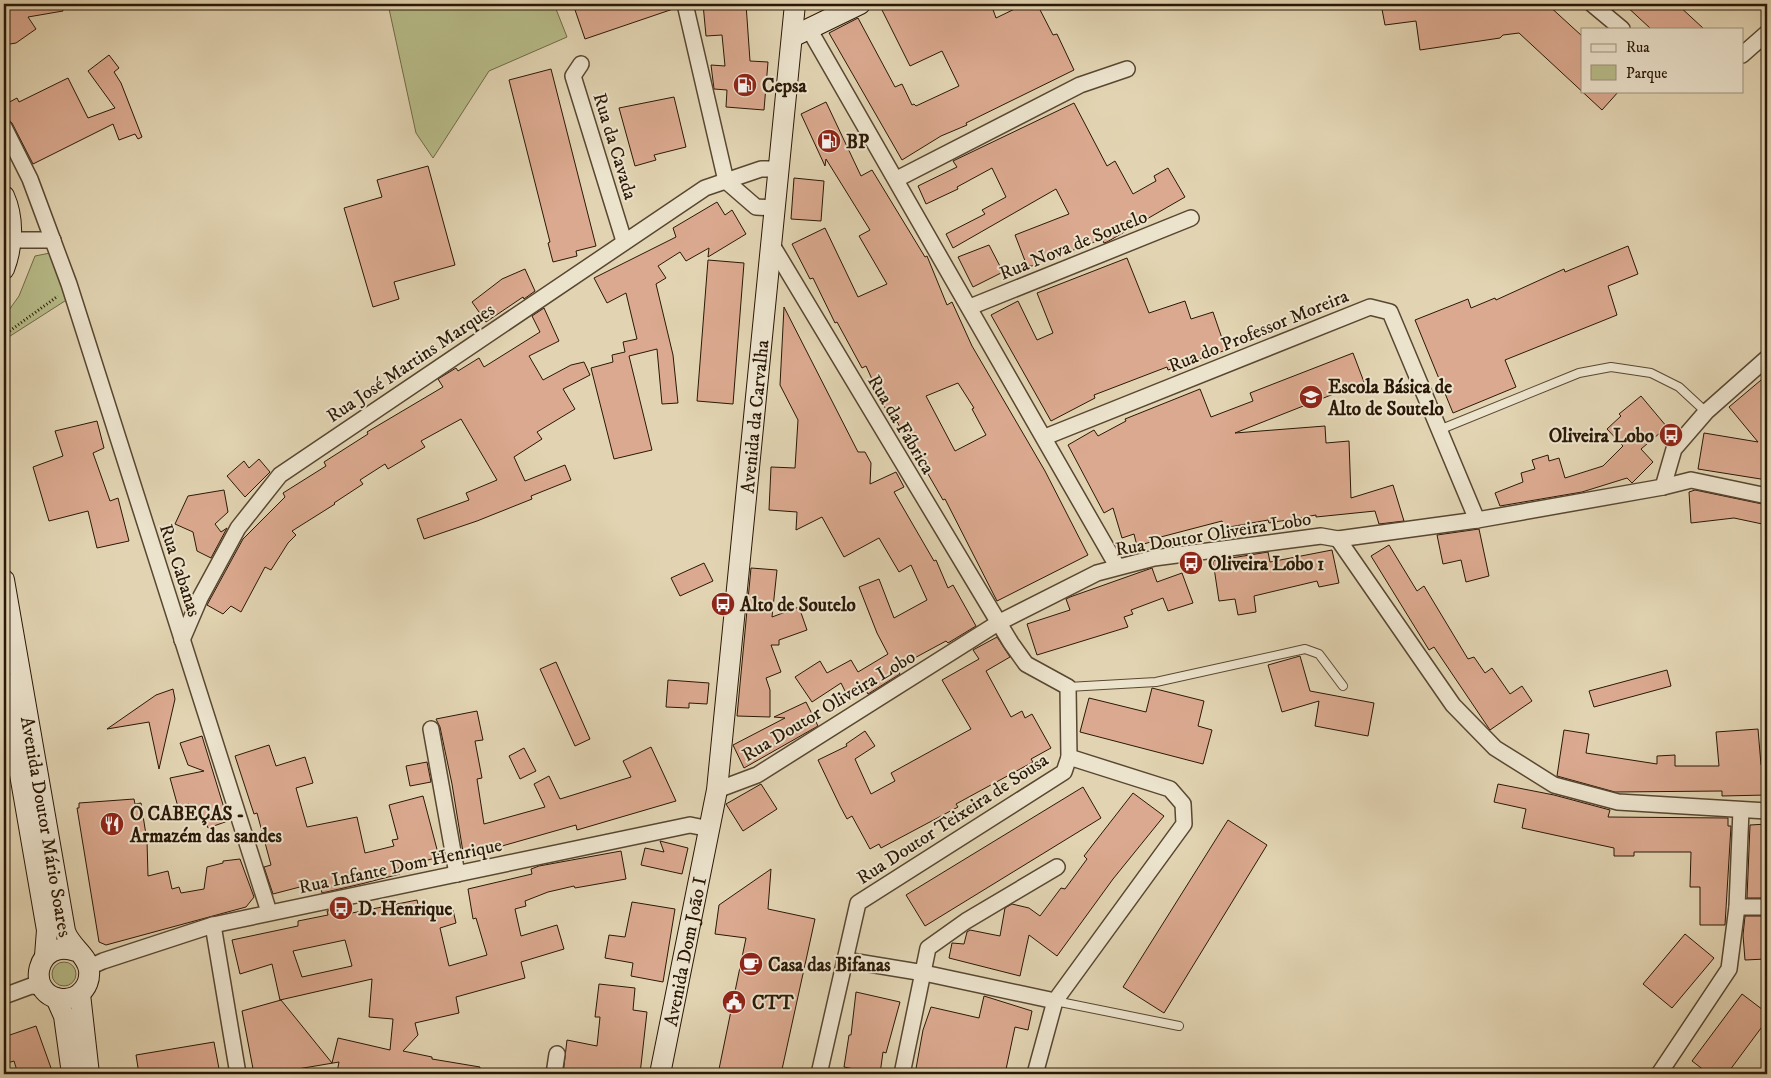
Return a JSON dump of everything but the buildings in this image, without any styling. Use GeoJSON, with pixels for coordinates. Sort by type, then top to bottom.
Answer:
{"type":"FeatureCollection","features":[{"type":"Feature","properties":{"kind":"street"},"geometry":{"type":"LineString","coordinates":[[685,4],[726,181],[756,207],[775,208]]}},
{"type":"Feature","properties":{"kind":"street","name":"Avenida da Carvalha"},"geometry":{"type":"LineString","coordinates":[[710,829],[717,790],[779,169],[800,33],[795,4]]}},
{"type":"Feature","properties":{"kind":"street"},"geometry":{"type":"LineString","coordinates":[[860,4],[800,33],[897,179],[1117,566]]}},
{"type":"Feature","properties":{"kind":"street"},"geometry":{"type":"LineString","coordinates":[[1592,4],[1621,28]]}},
{"type":"Feature","properties":{"kind":"street"},"geometry":{"type":"LineString","coordinates":[[1744,53],[1767,33]]}},
{"type":"Feature","properties":{"kind":"street","name":"Rua da Cavada"},"geometry":{"type":"LineString","coordinates":[[581,64],[574,76],[624,241]]}},
{"type":"Feature","properties":{"kind":"street"},"geometry":{"type":"LineString","coordinates":[[897,179],[1080,85],[1127,69]]}},
{"type":"Feature","properties":{"kind":"street","name":"Rua Cabanas"},"geometry":{"type":"LineString","coordinates":[[4,127],[30,179],[72,296],[270,912]]}},
{"type":"Feature","properties":{"kind":"street","name":"Rua José Martins Marques"},"geometry":{"type":"LineString","coordinates":[[182,640],[200,598],[238,528],[280,475],[705,188],[761,169],[779,169]]}},
{"type":"Feature","properties":{"kind":"street"},"geometry":{"type":"LineString","coordinates":[[4,196],[10,220],[11,240],[4,269]]}},
{"type":"Feature","properties":{"kind":"street","name":"Rua Nova de Soutelo"},"geometry":{"type":"LineString","coordinates":[[970,307],[1191,218]]}},
{"type":"Feature","properties":{"kind":"street"},"geometry":{"type":"LineString","coordinates":[[11,240],[53,240]]}},
{"type":"Feature","properties":{"kind":"street","name":"Rua da Fábrica"},"geometry":{"type":"LineString","coordinates":[[772,245],[998,624]]}},
{"type":"Feature","properties":{"kind":"street","name":"Rua do Professor Moreira"},"geometry":{"type":"LineString","coordinates":[[1044,437],[1370,307],[1390,312],[1476,520]]}},
{"type":"Feature","properties":{"kind":"street"},"geometry":{"type":"LineString","coordinates":[[1664,487],[1674,449],[1706,412],[1767,358]]}},
{"type":"Feature","properties":{"kind":"street","name":"Rua Doutor Oliveira Lobo"},"geometry":{"type":"LineString","coordinates":[[717,790],[757,774],[998,624],[1097,573],[1117,566],[1154,558],[1321,536],[1338,539],[1476,520],[1664,487],[1691,480],[1767,496]]}},
{"type":"Feature","properties":{"kind":"street"},"geometry":{"type":"LineString","coordinates":[[1338,539],[1453,705],[1495,748],[1554,785],[1618,802],[1767,811]]}},
{"type":"Feature","properties":{"kind":"street","name":"Avenida Doutor Mário Soares"},"geometry":{"type":"LineString","coordinates":[[4,580],[65,931],[67,939],[89,962]]}},
{"type":"Feature","properties":{"kind":"street"},"geometry":{"type":"LineString","coordinates":[[998,624],[1026,664],[1068,687]]}},
{"type":"Feature","properties":{"kind":"street","name":"Avenida Doutor Mário Soares"},"geometry":{"type":"LineString","coordinates":[[4,682],[46,930],[45,956],[38,971],[42,988]]}},
{"type":"Feature","properties":{"kind":"street","name":"Rua Doutor Teixeira de Sousa"},"geometry":{"type":"LineString","coordinates":[[818,1074],[858,903],[1064,772],[1069,757],[1068,687]]}},
{"type":"Feature","properties":{"kind":"street"},"geometry":{"type":"LineString","coordinates":[[432,729],[457,874]]}},
{"type":"Feature","properties":{"kind":"street"},"geometry":{"type":"LineString","coordinates":[[1036,1074],[1054,1001],[1184,824],[1183,804],[1170,789],[1069,757]]}},
{"type":"Feature","properties":{"kind":"street"},"geometry":{"type":"LineString","coordinates":[[1659,1074],[1729,969],[1737,907],[1741,810]]}},
{"type":"Feature","properties":{"kind":"street","name":"Rua Infante Dom Henrique"},"geometry":{"type":"LineString","coordinates":[[89,962],[213,925],[270,912],[690,825],[710,829]]}},
{"type":"Feature","properties":{"kind":"street","name":"Avenida Dom João I"},"geometry":{"type":"LineString","coordinates":[[660,1074],[710,829]]}},
{"type":"Feature","properties":{"kind":"street"},"geometry":{"type":"LineString","coordinates":[[902,1074],[928,948],[966,920],[1057,867]]}},
{"type":"Feature","properties":{"kind":"street"},"geometry":{"type":"LineString","coordinates":[[1737,907],[1767,907]]}},
{"type":"Feature","properties":{"kind":"street"},"geometry":{"type":"LineString","coordinates":[[213,925],[238,1074]]}},
{"type":"Feature","properties":{"kind":"street","name":"Avenida Doutor Mário Soares"},"geometry":{"type":"LineString","coordinates":[[45,956],[60,948],[89,962]]}},
{"type":"Feature","properties":{"kind":"street"},"geometry":{"type":"LineString","coordinates":[[844,960],[924,973],[1054,1001]]}},
{"type":"Feature","properties":{"kind":"street"},"geometry":{"type":"LineString","coordinates":[[4,996],[42,988],[72,998],[80,994],[89,980],[89,962]]}},
{"type":"Feature","properties":{"kind":"street"},"geometry":{"type":"LineString","coordinates":[[42,988],[64,1016],[72,1074]]}},
{"type":"Feature","properties":{"kind":"street"},"geometry":{"type":"LineString","coordinates":[[80,994],[89,1074]]}},
{"type":"Feature","properties":{"kind":"street"},"geometry":{"type":"LineString","coordinates":[[554,1074],[557,1054]]}},
{"type":"Feature","properties":{"kind":"lane"},"geometry":{"type":"LineString","coordinates":[[1439,430],[1579,373],[1611,367],[1651,373],[1679,387],[1706,412]]}},
{"type":"Feature","properties":{"kind":"lane"},"geometry":{"type":"LineString","coordinates":[[1068,687],[1156,682],[1305,650],[1319,654],[1343,686]]}},
{"type":"Feature","properties":{"kind":"lane"},"geometry":{"type":"LineString","coordinates":[[1054,1001],[1179,1026]]}},
{"type":"Feature","properties":{"kind":"path"},"geometry":{"type":"LineString","coordinates":[[4,335],[58,296],[72,296]]}},
{"type":"Feature","properties":{"kind":"green space"},"geometry":{"type":"Polygon","coordinates":[[[388,4],[554,4],[567,37],[489,71],[433,158],[416,133],[388,4]]]}},
{"type":"Feature","properties":{"kind":"green space"},"geometry":{"type":"Polygon","coordinates":[[[50,253],[68,299],[4,340],[4,317],[19,296],[35,256],[50,253]]]}},
{"type":"Feature","properties":{"kind":"green space"},"geometry":{"type":"Polygon","coordinates":[[[64,962],[73,965],[76,974],[73,983],[64,986],[55,983],[52,974],[55,965],[64,962]]]}},
{"type":"Feature","properties":{"kind":"place","name":"Cepsa"},"geometry":{"type":"Point","coordinates":[745,85]}},
{"type":"Feature","properties":{"kind":"place","name":"BP"},"geometry":{"type":"Point","coordinates":[829,141]}},
{"type":"Feature","properties":{"kind":"place","name":"Escola Básica de Alto de Soutelo"},"geometry":{"type":"Point","coordinates":[1311,397]}},
{"type":"Feature","properties":{"kind":"place","name":"Oliveira Lobo"},"geometry":{"type":"Point","coordinates":[1671,435]}},
{"type":"Feature","properties":{"kind":"place","name":"Oliveira Lobo 1"},"geometry":{"type":"Point","coordinates":[1191,563]}},
{"type":"Feature","properties":{"kind":"place","name":"Alto de Soutelo"},"geometry":{"type":"Point","coordinates":[723,604]}},
{"type":"Feature","properties":{"kind":"place","name":"O CABEÇAS - Armazém das sandes"},"geometry":{"type":"Point","coordinates":[112,824]}},
{"type":"Feature","properties":{"kind":"place","name":"D. Henrique"},"geometry":{"type":"Point","coordinates":[341,908]}},
{"type":"Feature","properties":{"kind":"place","name":"Casa das Bifanas"},"geometry":{"type":"Point","coordinates":[751,964]}},
{"type":"Feature","properties":{"kind":"place","name":"CTT"},"geometry":{"type":"Point","coordinates":[734,1002]}}]}
